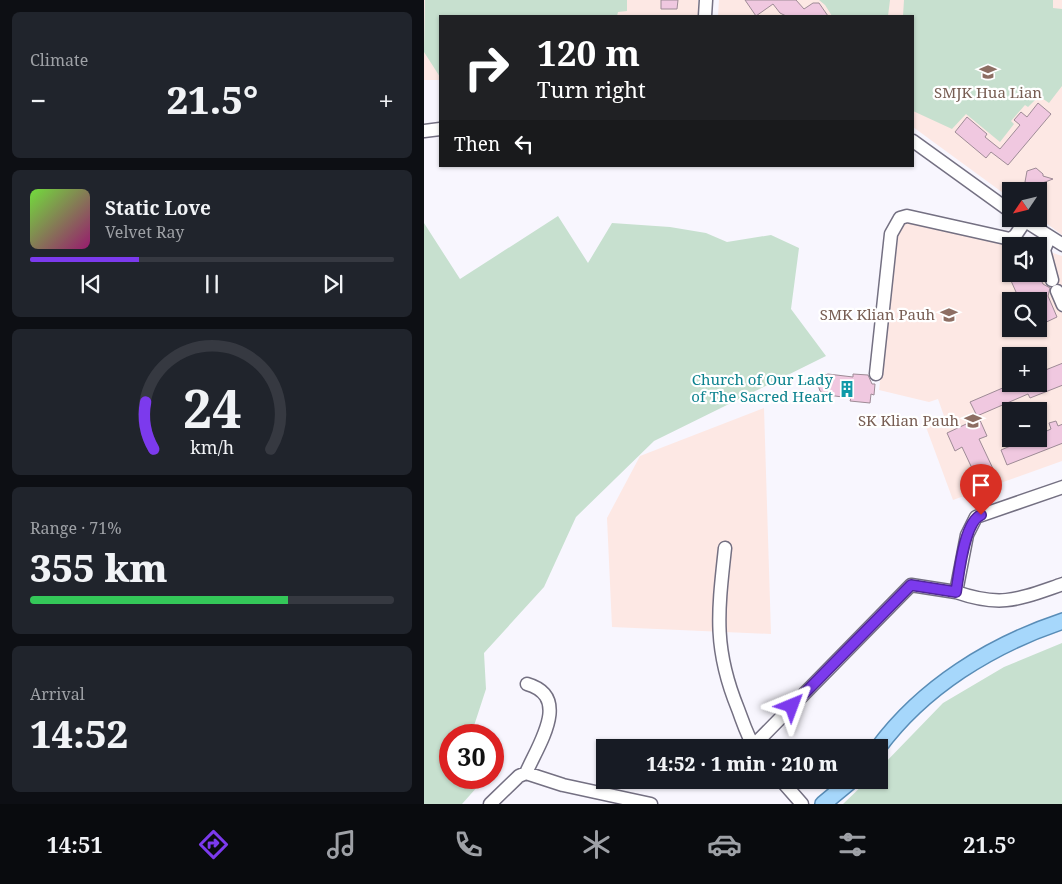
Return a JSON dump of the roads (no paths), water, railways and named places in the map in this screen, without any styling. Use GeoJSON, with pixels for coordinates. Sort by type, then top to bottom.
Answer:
{"type":"FeatureCollection","features":[{"type":"Feature","properties":{"kind":"main road"},"geometry":{"type":"LineString","coordinates":[[884,739],[893,727],[920,702],[965,668],[1022,636],[1062,621]]}},
{"type":"Feature","properties":{"kind":"main road"},"geometry":{"type":"LineString","coordinates":[[823,804],[841,789]]}},
{"type":"Feature","properties":{"kind":"street"},"geometry":{"type":"LineString","coordinates":[[705,15],[706,0]]}},
{"type":"Feature","properties":{"kind":"street"},"geometry":{"type":"LineString","coordinates":[[424,131],[439,129]]}},
{"type":"Feature","properties":{"kind":"street"},"geometry":{"type":"LineString","coordinates":[[914,142],[1002,205]]}},
{"type":"Feature","properties":{"kind":"street"},"geometry":{"type":"LineString","coordinates":[[876,374],[891,234],[900,218],[907,216],[1010,239],[1015,236],[1019,228]]}},
{"type":"Feature","properties":{"kind":"street"},"geometry":{"type":"LineString","coordinates":[[1035,228],[1062,245]]}},
{"type":"Feature","properties":{"kind":"street"},"geometry":{"type":"LineString","coordinates":[[1049,238],[1044,250],[1062,305]]}},
{"type":"Feature","properties":{"kind":"street"},"geometry":{"type":"LineString","coordinates":[[956,592],[967,535],[976,518],[1062,488]]}},
{"type":"Feature","properties":{"kind":"street"},"geometry":{"type":"LineString","coordinates":[[726,548],[718,628],[722,658],[729,687],[751,739]]}},
{"type":"Feature","properties":{"kind":"street"},"geometry":{"type":"LineString","coordinates":[[761,739],[905,589],[911,585],[956,592],[992,601],[1007,601],[1062,584]]}},
{"type":"Feature","properties":{"kind":"street"},"geometry":{"type":"LineString","coordinates":[[526,773],[551,715],[550,700],[540,687],[528,684]]}},
{"type":"Feature","properties":{"kind":"street"},"geometry":{"type":"LineString","coordinates":[[490,804],[519,776],[526,773],[563,785],[651,804]]}},
{"type":"Feature","properties":{"kind":"street"},"geometry":{"type":"LineString","coordinates":[[788,789],[802,804]]}},
{"type":"Feature","properties":{"kind":"place","name":"SMJK Hua Lian"},"geometry":{"type":"Point","coordinates":[988,72]}},
{"type":"Feature","properties":{"kind":"place","name":"SMK Klian Pauh"},"geometry":{"type":"Point","coordinates":[949,315]}},
{"type":"Feature","properties":{"kind":"place","name":"Church of Our Lady of The Sacred Heart"},"geometry":{"type":"Point","coordinates":[847,389]}},
{"type":"Feature","properties":{"kind":"place","name":"SK Klian Pauh"},"geometry":{"type":"Point","coordinates":[973,421]}}]}
